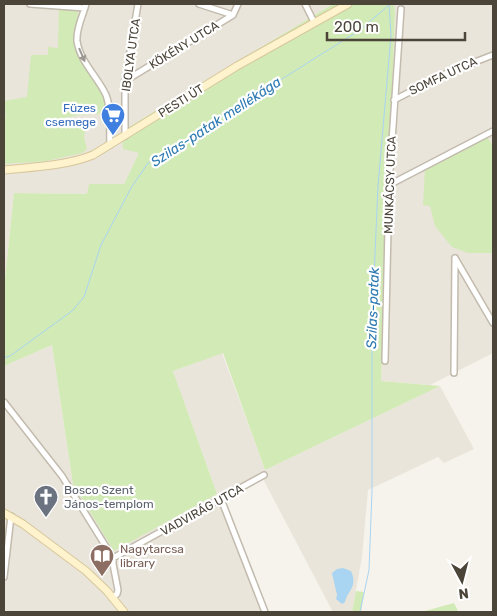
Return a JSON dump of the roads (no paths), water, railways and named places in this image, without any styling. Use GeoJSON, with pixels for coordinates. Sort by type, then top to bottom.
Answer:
{"type":"FeatureCollection","features":[{"type":"Feature","properties":{"kind":"main road","name":"PESTI ÚT"},"geometry":{"type":"LineString","coordinates":[[4,170],[81,159],[110,145],[237,66],[348,4]]}},
{"type":"Feature","properties":{"kind":"main road"},"geometry":{"type":"LineString","coordinates":[[4,513],[11,516],[86,571],[124,612]]}},
{"type":"Feature","properties":{"kind":"street"},"geometry":{"type":"LineString","coordinates":[[30,4],[85,6],[77,30],[77,42],[86,63],[106,97],[109,112],[110,145]]}},
{"type":"Feature","properties":{"kind":"street","name":"IBOLYA UTCA"},"geometry":{"type":"LineString","coordinates":[[125,136],[125,81],[138,4]]}},
{"type":"Feature","properties":{"kind":"street"},"geometry":{"type":"LineString","coordinates":[[199,4],[232,15]]}},
{"type":"Feature","properties":{"kind":"street","name":"KÖKÉNY UTCA"},"geometry":{"type":"LineString","coordinates":[[125,81],[232,15],[238,4]]}},
{"type":"Feature","properties":{"kind":"street"},"geometry":{"type":"LineString","coordinates":[[304,4],[314,22]]}},
{"type":"Feature","properties":{"kind":"street","name":"MUNKÁCSY UTCA"},"geometry":{"type":"LineString","coordinates":[[385,361],[389,185],[401,9]]}},
{"type":"Feature","properties":{"kind":"street","name":"SOMFA UTCA"},"geometry":{"type":"LineString","coordinates":[[394,100],[450,72],[493,55]]}},
{"type":"Feature","properties":{"kind":"street"},"geometry":{"type":"LineString","coordinates":[[389,185],[493,131]]}},
{"type":"Feature","properties":{"kind":"street"},"geometry":{"type":"LineString","coordinates":[[454,373],[455,258],[493,323]]}},
{"type":"Feature","properties":{"kind":"street"},"geometry":{"type":"LineString","coordinates":[[4,402],[62,476],[113,558],[112,564],[118,590],[117,594],[112,598]]}},
{"type":"Feature","properties":{"kind":"street","name":"VADVIRÁG UTCA"},"geometry":{"type":"LineString","coordinates":[[113,558],[264,475]]}},
{"type":"Feature","properties":{"kind":"street"},"geometry":{"type":"LineString","coordinates":[[221,499],[264,612]]}},
{"type":"Feature","properties":{"kind":"street"},"geometry":{"type":"LineString","coordinates":[[4,577],[11,516]]}},
{"type":"Feature","properties":{"kind":"water"},"geometry":{"type":"Polygon","coordinates":[[[343,568],[351,571],[353,585],[345,602],[342,604],[336,599],[337,595],[332,573],[337,569],[343,568]]]}},
{"type":"Feature","properties":{"kind":"waterway","name":"Szilas-patak"},"geometry":{"type":"LineString","coordinates":[[360,612],[369,570],[372,491],[372,323],[378,186],[391,35],[389,4]]}},
{"type":"Feature","properties":{"kind":"waterway","name":"Szilas-patak mellékága"},"geometry":{"type":"LineString","coordinates":[[4,358],[10,356],[72,311],[84,297],[101,245],[131,188],[148,163],[360,30],[389,5]]}},
{"type":"Feature","properties":{"kind":"place","name":"Füzes csemege"},"geometry":{"type":"Point","coordinates":[113,136]}},
{"type":"Feature","properties":{"kind":"place","name":"Bosco Szent János-templom"},"geometry":{"type":"Point","coordinates":[46,518]}},
{"type":"Feature","properties":{"kind":"place","name":"Nagytarcsa library"},"geometry":{"type":"Point","coordinates":[102,577]}}]}
